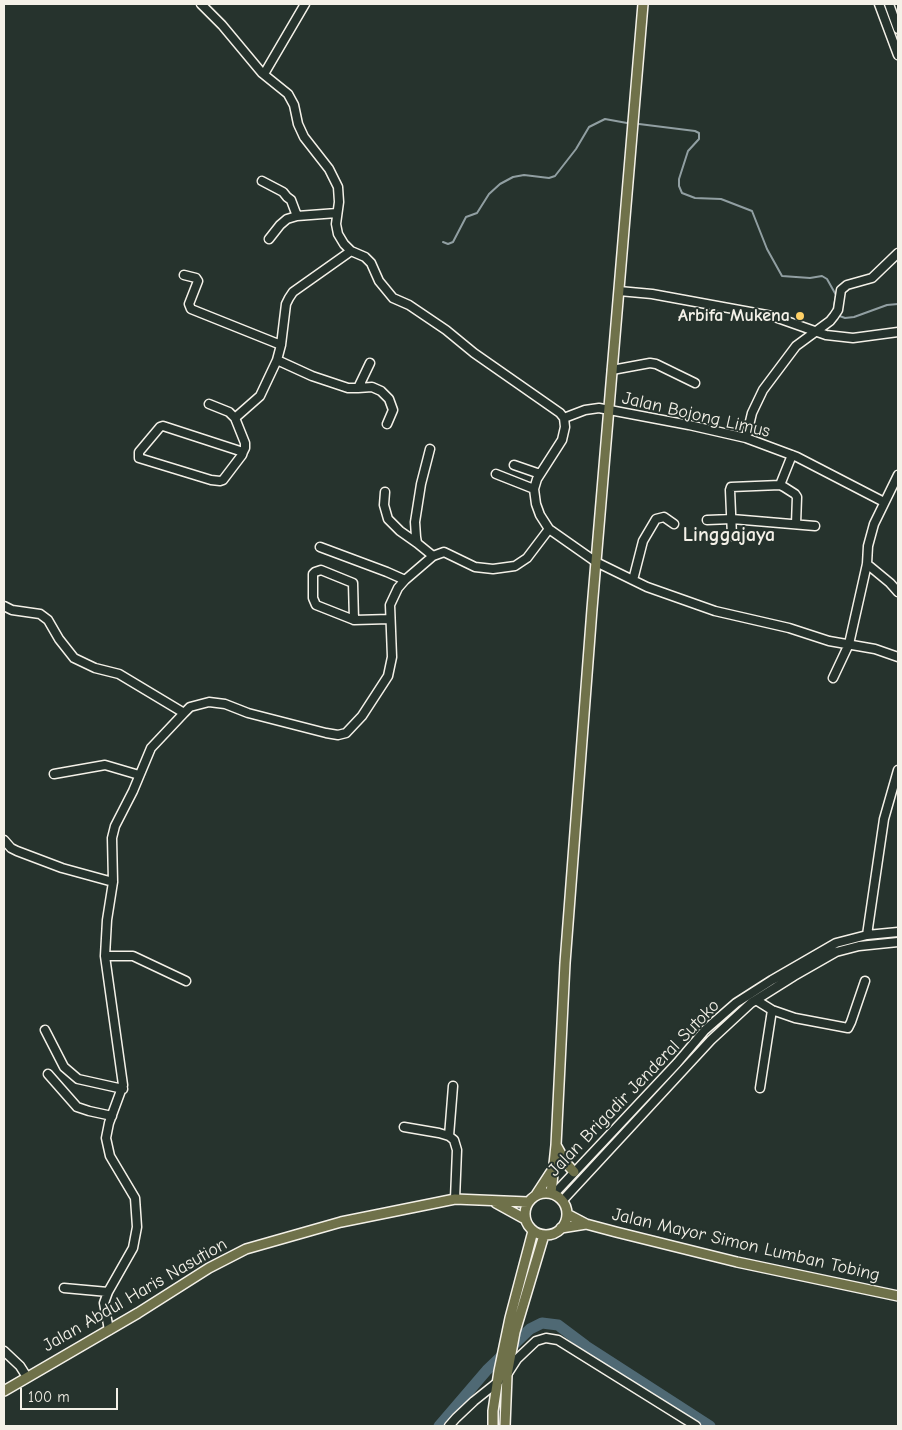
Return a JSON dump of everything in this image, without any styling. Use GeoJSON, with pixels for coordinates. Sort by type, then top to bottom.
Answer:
{"type":"FeatureCollection","features":[{"type":"Feature","properties":{"kind":"main road"},"geometry":{"type":"LineString","coordinates":[[552,1193],[565,963],[596,562],[643,4]]}},
{"type":"Feature","properties":{"kind":"main road"},"geometry":{"type":"LineString","coordinates":[[556,1145],[566,1163],[574,1172]]}},
{"type":"Feature","properties":{"kind":"main road"},"geometry":{"type":"LineString","coordinates":[[525,1219],[525,1210],[528,1202],[553,1170]]}},
{"type":"Feature","properties":{"kind":"main road"},"geometry":{"type":"LineString","coordinates":[[494,1201],[525,1219],[533,1231],[544,1235],[553,1234],[566,1222],[567,1214],[563,1200],[552,1193],[536,1194]]}},
{"type":"Feature","properties":{"kind":"main road","name":"Jalan Abdul Haris Nasution"},"geometry":{"type":"LineString","coordinates":[[4,1391],[109,1330],[209,1268],[246,1249],[341,1222],[456,1199],[528,1202]]}},
{"type":"Feature","properties":{"kind":"main road","name":"Jalan Mayor Simon Lumban Tobing"},"geometry":{"type":"LineString","coordinates":[[567,1214],[586,1224],[737,1262],[898,1296]]}},
{"type":"Feature","properties":{"kind":"main road","name":"Jalan Mayor Simon Lumban Tobing"},"geometry":{"type":"LineString","coordinates":[[561,1228],[586,1224]]}},
{"type":"Feature","properties":{"kind":"main road"},"geometry":{"type":"LineString","coordinates":[[493,1426],[497,1382],[503,1374],[511,1355],[515,1332],[515,1318],[533,1231]]}},
{"type":"Feature","properties":{"kind":"main road"},"geometry":{"type":"LineString","coordinates":[[505,1426],[504,1348],[544,1235]]}},
{"type":"Feature","properties":{"kind":"street"},"geometry":{"type":"LineString","coordinates":[[200,4],[222,25],[264,74],[288,94],[294,105],[298,124],[304,137],[333,176],[338,186],[339,202],[336,224],[338,234],[344,244],[351,251],[365,257],[372,263],[379,281],[393,298],[409,305],[446,330],[474,353],[560,413],[564,418],[565,427],[562,440],[540,474],[534,490],[540,515],[549,529],[596,562],[647,587],[715,611],[789,628],[829,641],[875,649],[898,657]]}},
{"type":"Feature","properties":{"kind":"street"},"geometry":{"type":"LineString","coordinates":[[264,74],[305,4]]}},
{"type":"Feature","properties":{"kind":"street"},"geometry":{"type":"LineString","coordinates":[[879,4],[898,55]]}},
{"type":"Feature","properties":{"kind":"street"},"geometry":{"type":"LineString","coordinates":[[889,4],[898,29]]}},
{"type":"Feature","properties":{"kind":"street"},"geometry":{"type":"LineString","coordinates":[[886,22],[894,18]]}},
{"type":"Feature","properties":{"kind":"street"},"geometry":{"type":"LineString","coordinates":[[262,181],[283,192],[288,197],[298,216]]}},
{"type":"Feature","properties":{"kind":"street"},"geometry":{"type":"LineString","coordinates":[[269,239],[282,223],[298,216],[337,212]]}},
{"type":"Feature","properties":{"kind":"street"},"geometry":{"type":"LineString","coordinates":[[235,418],[260,396],[277,360],[281,345],[286,304],[293,292],[351,251]]}},
{"type":"Feature","properties":{"kind":"street"},"geometry":{"type":"LineString","coordinates":[[746,438],[752,413],[763,390],[796,346],[830,321],[836,313],[841,290],[847,285],[872,278],[898,252]]}},
{"type":"Feature","properties":{"kind":"street"},"geometry":{"type":"LineString","coordinates":[[184,275],[196,278],[198,281],[189,304],[191,309],[281,345]]}},
{"type":"Feature","properties":{"kind":"street"},"geometry":{"type":"LineString","coordinates":[[619,291],[652,294],[772,316],[826,336],[853,338],[898,332]]}},
{"type":"Feature","properties":{"kind":"street"},"geometry":{"type":"LineString","coordinates":[[277,360],[329,383],[348,388],[372,387],[381,391],[389,399],[393,410],[387,424]]}},
{"type":"Feature","properties":{"kind":"street"},"geometry":{"type":"LineString","coordinates":[[358,388],[370,362]]}},
{"type":"Feature","properties":{"kind":"street"},"geometry":{"type":"LineString","coordinates":[[612,370],[650,363],[656,364],[695,384]]}},
{"type":"Feature","properties":{"kind":"street"},"geometry":{"type":"LineString","coordinates":[[209,404],[222,408],[235,418],[245,443],[243,452],[223,480],[216,482],[140,459],[138,455],[160,427],[163,426],[243,452]]}},
{"type":"Feature","properties":{"kind":"street","name":"Jalan Bojong Limus"},"geometry":{"type":"LineString","coordinates":[[564,418],[585,410],[599,408],[746,438],[795,456],[884,502]]}},
{"type":"Feature","properties":{"kind":"street"},"geometry":{"type":"LineString","coordinates":[[418,543],[415,522],[421,484],[430,449]]}},
{"type":"Feature","properties":{"kind":"street"},"geometry":{"type":"LineString","coordinates":[[782,486],[795,456]]}},
{"type":"Feature","properties":{"kind":"street"},"geometry":{"type":"LineString","coordinates":[[514,465],[540,474]]}},
{"type":"Feature","properties":{"kind":"street"},"geometry":{"type":"LineString","coordinates":[[496,474],[534,490]]}},
{"type":"Feature","properties":{"kind":"street"},"geometry":{"type":"LineString","coordinates":[[833,678],[849,644],[874,524],[898,475]]}},
{"type":"Feature","properties":{"kind":"street"},"geometry":{"type":"LineString","coordinates":[[732,536],[731,487],[782,486],[797,497],[796,524]]}},
{"type":"Feature","properties":{"kind":"street"},"geometry":{"type":"LineString","coordinates":[[385,492],[384,505],[388,519],[434,556]]}},
{"type":"Feature","properties":{"kind":"street"},"geometry":{"type":"LineString","coordinates":[[633,580],[644,541],[656,519],[664,517],[674,524]]}},
{"type":"Feature","properties":{"kind":"street"},"geometry":{"type":"LineString","coordinates":[[707,520],[732,519],[815,526]]}},
{"type":"Feature","properties":{"kind":"street"},"geometry":{"type":"LineString","coordinates":[[109,1330],[104,1308],[108,1292],[133,1248],[137,1227],[135,1198],[110,1156],[106,1138],[123,1085],[105,956],[107,920],[113,882],[113,832],[151,748],[190,708],[209,702],[225,704],[248,713],[326,733],[338,735],[346,733],[362,716],[391,669],[390,605],[398,588],[405,580],[434,556],[444,552],[474,567],[485,569],[515,566],[527,558],[549,529]]}},
{"type":"Feature","properties":{"kind":"street"},"geometry":{"type":"LineString","coordinates":[[320,547],[405,580]]}},
{"type":"Feature","properties":{"kind":"street"},"geometry":{"type":"LineString","coordinates":[[867,564],[898,592]]}},
{"type":"Feature","properties":{"kind":"street"},"geometry":{"type":"LineString","coordinates":[[354,620],[353,583],[321,570],[315,572],[313,574],[313,598],[316,604],[354,620],[390,619]]}},
{"type":"Feature","properties":{"kind":"street"},"geometry":{"type":"LineString","coordinates":[[4,606],[12,610],[40,614],[48,620],[59,639],[74,658],[95,668],[119,674],[184,713]]}},
{"type":"Feature","properties":{"kind":"street"},"geometry":{"type":"LineString","coordinates":[[54,774],[105,765],[139,775]]}},
{"type":"Feature","properties":{"kind":"street"},"geometry":{"type":"LineString","coordinates":[[867,935],[884,819],[898,770]]}},
{"type":"Feature","properties":{"kind":"street"},"geometry":{"type":"LineString","coordinates":[[4,840],[7,845],[17,851],[62,868],[113,882]]}},
{"type":"Feature","properties":{"kind":"street","name":"Jalan Brigadir Jenderal Sutoko"},"geometry":{"type":"LineString","coordinates":[[552,1193],[677,1063],[705,1030],[736,1003],[792,972],[836,943],[867,935],[898,932]]}},
{"type":"Feature","properties":{"kind":"street"},"geometry":{"type":"LineString","coordinates":[[563,1200],[711,1040],[756,1000],[792,972],[836,952],[859,946],[898,942]]}},
{"type":"Feature","properties":{"kind":"street"},"geometry":{"type":"LineString","coordinates":[[105,956],[133,956],[186,981]]}},
{"type":"Feature","properties":{"kind":"street"},"geometry":{"type":"LineString","coordinates":[[756,1000],[772,1010],[795,1018],[848,1028],[865,981]]}},
{"type":"Feature","properties":{"kind":"street"},"geometry":{"type":"LineString","coordinates":[[760,1088],[772,1010]]}},
{"type":"Feature","properties":{"kind":"street"},"geometry":{"type":"LineString","coordinates":[[45,1030],[64,1067],[78,1079],[122,1089]]}},
{"type":"Feature","properties":{"kind":"street"},"geometry":{"type":"LineString","coordinates":[[705,1030],[711,1040]]}},
{"type":"Feature","properties":{"kind":"street"},"geometry":{"type":"LineString","coordinates":[[48,1074],[77,1106],[89,1111],[112,1116]]}},
{"type":"Feature","properties":{"kind":"street"},"geometry":{"type":"LineString","coordinates":[[449,1136],[452,1086]]}},
{"type":"Feature","properties":{"kind":"street"},"geometry":{"type":"LineString","coordinates":[[404,1127],[439,1132],[454,1140],[457,1150],[456,1199]]}},
{"type":"Feature","properties":{"kind":"street"},"geometry":{"type":"LineString","coordinates":[[64,1288],[108,1292]]}},
{"type":"Feature","properties":{"kind":"street"},"geometry":{"type":"LineString","coordinates":[[503,1374],[536,1341],[546,1338],[558,1340],[696,1426]]}},
{"type":"Feature","properties":{"kind":"street"},"geometry":{"type":"LineString","coordinates":[[4,1351],[20,1366],[27,1377]]}},
{"type":"Feature","properties":{"kind":"street"},"geometry":{"type":"LineString","coordinates":[[450,1426],[474,1401],[497,1382]]}},
{"type":"Feature","properties":{"kind":"waterway"},"geometry":{"type":"LineString","coordinates":[[443,242],[448,244],[453,242],[466,217],[477,213],[489,194],[500,184],[513,177],[524,175],[549,178],[555,176],[576,149],[589,127],[605,119],[627,123]]}},
{"type":"Feature","properties":{"kind":"waterway"},"geometry":{"type":"LineString","coordinates":[[639,124],[699,133],[699,139],[688,151],[679,179],[682,193],[695,198],[721,199],[752,211],[767,249],[782,276],[810,278],[822,276],[827,279],[836,295],[833,312]]}},
{"type":"Feature","properties":{"kind":"waterway"},"geometry":{"type":"LineString","coordinates":[[837,315],[845,318],[854,317],[887,305],[898,304]]}},
{"type":"Feature","properties":{"kind":"waterway"},"geometry":{"type":"LineString","coordinates":[[439,1426],[487,1370],[530,1329],[542,1323],[558,1325],[586,1346],[710,1426]]}},
{"type":"Feature","properties":{"kind":"place","name":"Arbifa Mukena"},"geometry":{"type":"Point","coordinates":[800,316]}},
{"type":"Feature","properties":{"kind":"district","name":"Linggajaya"},"geometry":{"type":"Point","coordinates":[729,535]}}]}
